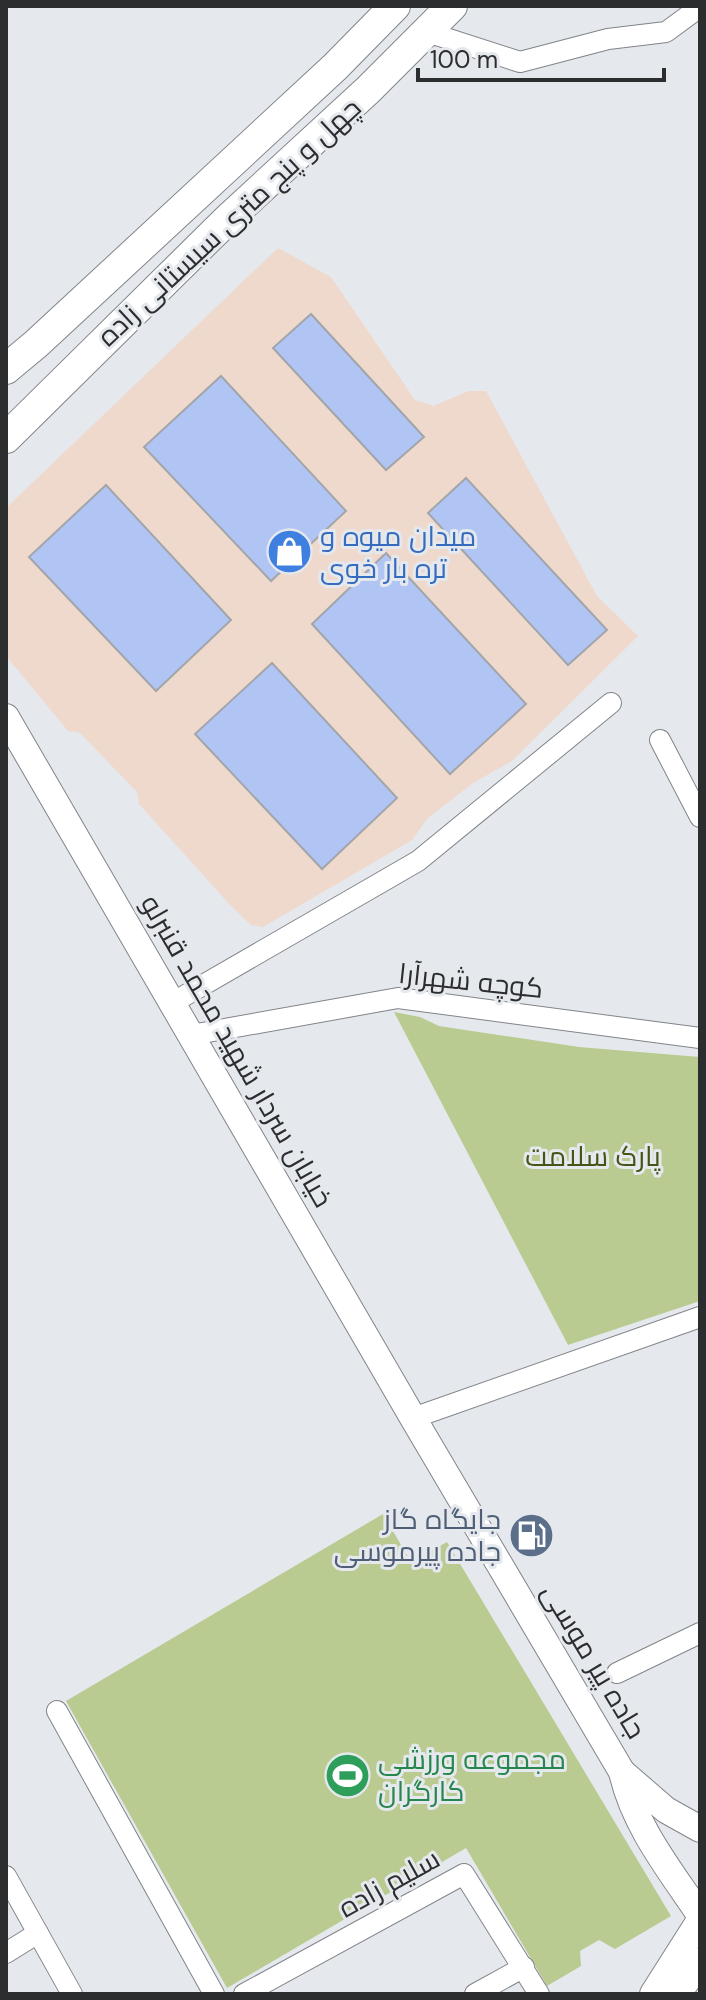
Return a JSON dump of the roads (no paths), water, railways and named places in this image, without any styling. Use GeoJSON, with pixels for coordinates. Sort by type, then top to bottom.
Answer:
{"type":"FeatureCollection","features":[{"type":"Feature","properties":{"kind":"highway","name":"چهل و پنج متری سیستانی زاده"},"geometry":{"type":"LineString","coordinates":[[6,369],[335,67],[395,6]]}},
{"type":"Feature","properties":{"kind":"highway","name":"چهل و پنج متری سیستانی زاده"},"geometry":{"type":"LineString","coordinates":[[6,438],[229,218],[368,90],[452,6]]}},
{"type":"Feature","properties":{"kind":"main road","name":"خیابان سردار شهید محمد قنبرلو"},"geometry":{"type":"LineString","coordinates":[[8,724],[413,1418]]}},
{"type":"Feature","properties":{"kind":"main road","name":"جاده پیر موسی"},"geometry":{"type":"LineString","coordinates":[[413,1418],[622,1772]]}},
{"type":"Feature","properties":{"kind":"main road"},"geometry":{"type":"LineString","coordinates":[[622,1772],[666,1810],[700,1829]]}},
{"type":"Feature","properties":{"kind":"main road"},"geometry":{"type":"LineString","coordinates":[[622,1772],[628,1798],[645,1832],[700,1917],[653,1994]]}},
{"type":"Feature","properties":{"kind":"main road"},"geometry":{"type":"LineString","coordinates":[[678,1994],[700,1961]]}},
{"type":"Feature","properties":{"kind":"street"},"geometry":{"type":"LineString","coordinates":[[427,32],[520,62],[608,39],[666,32],[700,7]]}},
{"type":"Feature","properties":{"kind":"street"},"geometry":{"type":"LineString","coordinates":[[172,1003],[418,861],[611,703]]}},
{"type":"Feature","properties":{"kind":"street"},"geometry":{"type":"LineString","coordinates":[[660,740],[700,817]]}},
{"type":"Feature","properties":{"kind":"street","name":"کوچه شهرآرا"},"geometry":{"type":"LineString","coordinates":[[191,1035],[398,998],[700,1038]]}},
{"type":"Feature","properties":{"kind":"street"},"geometry":{"type":"LineString","coordinates":[[413,1418],[700,1317]]}},
{"type":"Feature","properties":{"kind":"street"},"geometry":{"type":"LineString","coordinates":[[617,1673],[700,1633]]}},
{"type":"Feature","properties":{"kind":"street"},"geometry":{"type":"LineString","coordinates":[[57,1711],[214,1994]]}},
{"type":"Feature","properties":{"kind":"street","name":"سلیم زاده"},"geometry":{"type":"LineString","coordinates":[[244,1994],[464,1874],[524,1967]]}},
{"type":"Feature","properties":{"kind":"street"},"geometry":{"type":"LineString","coordinates":[[6,1876],[72,1994]]}},
{"type":"Feature","properties":{"kind":"street"},"geometry":{"type":"LineString","coordinates":[[6,1953],[38,1933]]}},
{"type":"Feature","properties":{"kind":"street"},"geometry":{"type":"LineString","coordinates":[[475,1994],[524,1967],[539,1994]]}},
{"type":"Feature","properties":{"kind":"place","name":"میدان میوه و تره بار خوی"},"geometry":{"type":"Point","coordinates":[289,552]}},
{"type":"Feature","properties":{"kind":"place","name":"جایگاه گاز جاده پیرموسی"},"geometry":{"type":"Point","coordinates":[532,1535]}},
{"type":"Feature","properties":{"kind":"place","name":"مجموعه ورزشی کارگران"},"geometry":{"type":"Point","coordinates":[347,1775]}},
{"type":"Feature","properties":{"kind":"park label","name":"پارک سلامت"},"geometry":{"type":"Point","coordinates":[593,1156]}}]}
